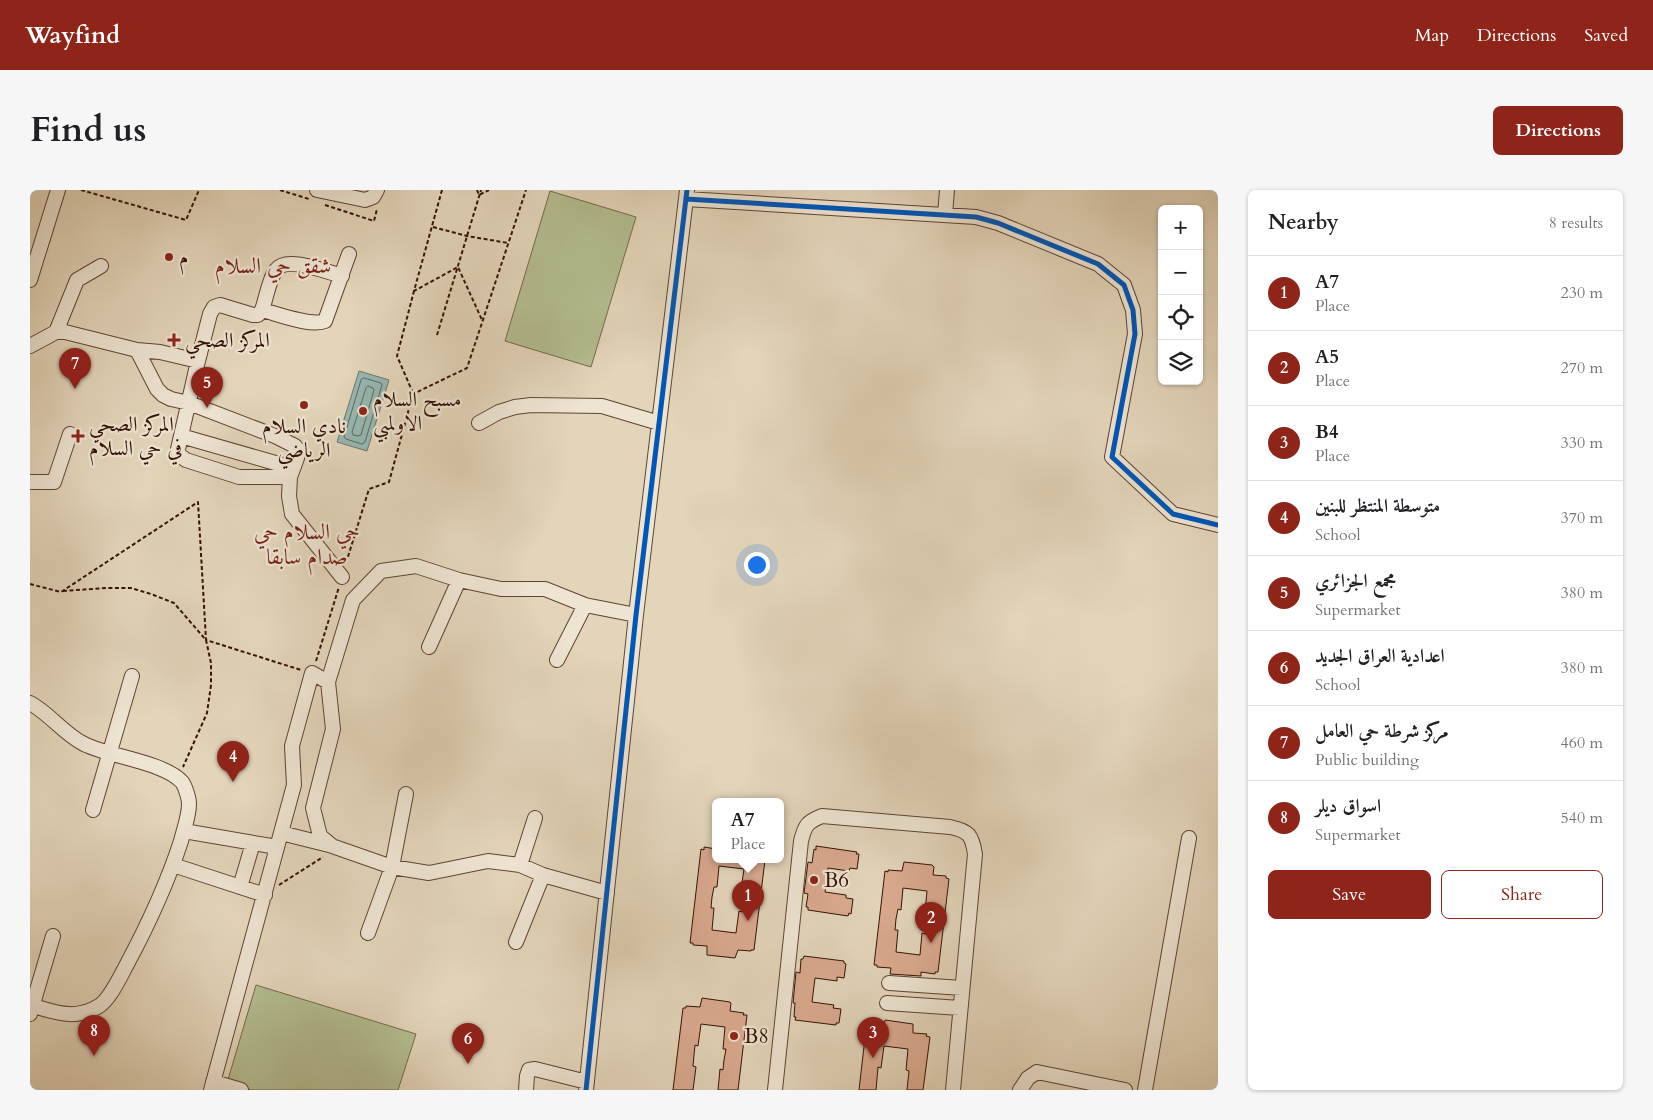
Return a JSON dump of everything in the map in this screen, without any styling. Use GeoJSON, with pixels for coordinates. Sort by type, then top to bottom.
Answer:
{"type":"FeatureCollection","features":[{"type":"Feature","properties":{"kind":"street"},"geometry":{"type":"LineString","coordinates":[[30,280],[58,190]]}},
{"type":"Feature","properties":{"kind":"street"},"geometry":{"type":"LineString","coordinates":[[317,190],[365,200],[373,197],[377,190]]}},
{"type":"Feature","properties":{"kind":"street"},"geometry":{"type":"LineString","coordinates":[[945,215],[947,190]]}},
{"type":"Feature","properties":{"kind":"street"},"geometry":{"type":"LineString","coordinates":[[526,1090],[529,1070],[535,1069],[587,1086],[636,616],[687,195],[736,196],[976,217],[998,223],[1098,264],[1124,285],[1133,310],[1134,334],[1112,457],[1173,514],[1218,525]]}},
{"type":"Feature","properties":{"kind":"street"},"geometry":{"type":"LineString","coordinates":[[262,310],[310,323],[319,324],[325,321],[349,254]]}},
{"type":"Feature","properties":{"kind":"street"},"geometry":{"type":"LineString","coordinates":[[291,472],[239,477],[186,460],[179,455],[178,449],[210,314],[214,307],[220,305],[258,315],[262,310],[273,275],[276,269],[281,266],[295,263],[342,276]]}},
{"type":"Feature","properties":{"kind":"street"},"geometry":{"type":"LineString","coordinates":[[56,332],[76,280],[101,266]]}},
{"type":"Feature","properties":{"kind":"street"},"geometry":{"type":"LineString","coordinates":[[30,346],[56,332],[66,332],[137,350],[160,352],[198,361]]}},
{"type":"Feature","properties":{"kind":"street"},"geometry":{"type":"LineString","coordinates":[[137,350],[157,388],[163,395],[288,441],[295,446],[298,450],[291,472],[289,496],[292,514],[342,577]]}},
{"type":"Feature","properties":{"kind":"street"},"geometry":{"type":"LineString","coordinates":[[479,423],[499,412],[531,405],[602,406],[659,423]]}},
{"type":"Feature","properties":{"kind":"street"},"geometry":{"type":"LineString","coordinates":[[30,482],[54,482],[70,434]]}},
{"type":"Feature","properties":{"kind":"street"},"geometry":{"type":"LineString","coordinates":[[181,436],[291,472]]}},
{"type":"Feature","properties":{"kind":"street"},"geometry":{"type":"LineString","coordinates":[[337,848],[320,836],[312,808],[333,729],[328,682],[352,600],[381,571],[416,566],[459,580],[501,589],[545,590],[585,605],[636,616]]}},
{"type":"Feature","properties":{"kind":"street"},"geometry":{"type":"LineString","coordinates":[[429,647],[459,580]]}},
{"type":"Feature","properties":{"kind":"street"},"geometry":{"type":"LineString","coordinates":[[557,660],[585,605]]}},
{"type":"Feature","properties":{"kind":"street"},"geometry":{"type":"LineString","coordinates":[[241,1090],[213,1086],[294,785],[292,746],[312,674],[328,682]]}},
{"type":"Feature","properties":{"kind":"street"},"geometry":{"type":"LineString","coordinates":[[93,810],[132,676]]}},
{"type":"Feature","properties":{"kind":"street"},"geometry":{"type":"LineString","coordinates":[[30,703],[42,709],[83,744],[166,770],[183,783],[190,802],[184,831],[173,865],[145,930],[115,987],[101,1005],[83,1014],[61,1014],[31,1008],[53,936]]}},
{"type":"Feature","properties":{"kind":"street"},"geometry":{"type":"LineString","coordinates":[[368,932],[392,866],[406,794]]}},
{"type":"Feature","properties":{"kind":"street"},"geometry":{"type":"LineString","coordinates":[[775,1090],[801,841],[805,827],[812,820],[822,816],[950,827],[961,829],[969,834],[973,843],[974,854],[953,1090]]}},
{"type":"Feature","properties":{"kind":"street"},"geometry":{"type":"LineString","coordinates":[[520,865],[535,818]]}},
{"type":"Feature","properties":{"kind":"street"},"geometry":{"type":"LineString","coordinates":[[184,831],[278,847]]}},
{"type":"Feature","properties":{"kind":"street"},"geometry":{"type":"LineString","coordinates":[[281,833],[337,848],[392,866],[429,873],[488,861],[520,865],[543,875],[607,894]]}},
{"type":"Feature","properties":{"kind":"street"},"geometry":{"type":"LineString","coordinates":[[1145,1090],[1189,838]]}},
{"type":"Feature","properties":{"kind":"street"},"geometry":{"type":"LineString","coordinates":[[240,887],[253,843]]}},
{"type":"Feature","properties":{"kind":"street"},"geometry":{"type":"LineString","coordinates":[[173,865],[264,895]]}},
{"type":"Feature","properties":{"kind":"street"},"geometry":{"type":"LineString","coordinates":[[516,942],[543,875]]}},
{"type":"Feature","properties":{"kind":"street"},"geometry":{"type":"LineString","coordinates":[[889,983],[962,988]]}},
{"type":"Feature","properties":{"kind":"street"},"geometry":{"type":"LineString","coordinates":[[887,1003],[960,1008]]}},
{"type":"Feature","properties":{"kind":"street"},"geometry":{"type":"LineString","coordinates":[[1020,1090],[1028,1078],[1037,1072],[1125,1090]]}},
{"type":"Feature","properties":{"kind":"path"},"geometry":{"type":"LineString","coordinates":[[82,190],[186,220],[199,190]]}},
{"type":"Feature","properties":{"kind":"path"},"geometry":{"type":"LineString","coordinates":[[30,584],[61,592],[131,588],[152,594],[174,603],[206,640],[312,674],[369,489],[389,482],[413,394],[397,356],[442,190]]}},
{"type":"Feature","properties":{"kind":"path"},"geometry":{"type":"LineString","coordinates":[[477,190],[479,195]]}},
{"type":"Feature","properties":{"kind":"path"},"geometry":{"type":"LineString","coordinates":[[437,335],[481,190]]}},
{"type":"Feature","properties":{"kind":"path"},"geometry":{"type":"LineString","coordinates":[[479,195],[489,190]]}},
{"type":"Feature","properties":{"kind":"path"},"geometry":{"type":"LineString","coordinates":[[413,394],[467,368],[526,190]]}},
{"type":"Feature","properties":{"kind":"path"},"geometry":{"type":"LineString","coordinates":[[433,227],[467,236],[508,243]]}},
{"type":"Feature","properties":{"kind":"path"},"geometry":{"type":"LineString","coordinates":[[414,291],[458,267]]}},
{"type":"Feature","properties":{"kind":"path"},"geometry":{"type":"LineString","coordinates":[[458,267],[482,321]]}},
{"type":"Feature","properties":{"kind":"path"},"geometry":{"type":"LineString","coordinates":[[61,592],[198,502],[206,640],[211,663],[212,685],[207,713],[183,769],[183,783]]}},
{"type":"Feature","properties":{"kind":"path"},"geometry":{"type":"LineString","coordinates":[[264,895],[337,848]]}},
{"type":"Feature","properties":{"kind":"green space"},"geometry":{"type":"Polygon","coordinates":[[[550,191],[636,217],[591,367],[505,341],[550,191]]]}},
{"type":"Feature","properties":{"kind":"green space"},"geometry":{"type":"Polygon","coordinates":[[[256,985],[416,1034],[398,1090],[251,1090],[227,1083],[256,985]]]}},
{"type":"Feature","properties":{"kind":"water","name":"مسبح السلام الاولمبي"},"geometry":{"type":"Polygon","coordinates":[[[359,371],[389,380],[367,451],[337,442],[359,371]]]}},
{"type":"Feature","properties":{"kind":"building","name":"B6"},"geometry":{"type":"Polygon","coordinates":[[[816,846],[857,852],[856,854],[859,854],[857,869],[850,868],[849,871],[828,868],[825,892],[846,895],[846,898],[853,899],[851,914],[849,913],[848,916],[808,910],[808,907],[806,907],[808,894],[804,893],[808,862],[812,863],[816,846]]]}},
{"type":"Feature","properties":{"kind":"building"},"geometry":{"type":"Polygon","coordinates":[[[704,847],[712,848],[712,863],[765,863],[754,950],[738,950],[735,958],[707,955],[707,946],[690,943],[701,849],[704,850],[704,847]],[[719,866],[717,887],[714,887],[712,897],[711,908],[714,908],[712,930],[736,933],[739,911],[742,912],[744,891],[741,890],[744,869],[719,866]]]}},
{"type":"Feature","properties":{"kind":"building"},"geometry":{"type":"Polygon","coordinates":[[[904,862],[932,865],[934,867],[933,875],[946,876],[949,879],[938,972],[935,972],[935,974],[921,972],[921,976],[890,974],[891,968],[874,965],[885,871],[902,871],[904,862]],[[903,888],[901,910],[898,909],[896,919],[895,930],[898,930],[896,952],[920,955],[922,933],[926,934],[928,913],[925,912],[927,891],[903,888]]]}},
{"type":"Feature","properties":{"kind":"building"},"geometry":{"type":"Polygon","coordinates":[[[804,956],[844,961],[846,964],[844,978],[837,977],[837,981],[815,978],[812,1002],[834,1005],[833,1008],[841,1009],[839,1023],[836,1023],[836,1025],[795,1020],[795,1003],[793,1003],[796,972],[800,973],[801,959],[804,956]]]}},
{"type":"Feature","properties":{"kind":"building","name":"B8"},"geometry":{"type":"Polygon","coordinates":[[[702,998],[730,1002],[730,1011],[747,1015],[738,1090],[718,1090],[720,1069],[723,1070],[726,1049],[723,1049],[725,1027],[701,1024],[698,1046],[695,1045],[693,1066],[696,1067],[693,1090],[673,1090],[683,1008],[686,1008],[686,1006],[700,1007],[702,998]]]}},
{"type":"Feature","properties":{"kind":"building"},"geometry":{"type":"Polygon","coordinates":[[[885,1020],[913,1024],[913,1033],[927,1034],[926,1036],[930,1037],[923,1090],[907,1090],[909,1071],[906,1070],[908,1049],[884,1046],[881,1068],[878,1067],[876,1090],[859,1090],[866,1029],[883,1029],[885,1020]]]}},
{"type":"Feature","properties":{"kind":"cycle path"},"geometry":{"type":"LineString","coordinates":[[586,1090],[636,615],[687,190]]}},
{"type":"Feature","properties":{"kind":"cycle path"},"geometry":{"type":"LineString","coordinates":[[686,199],[976,217],[998,223],[1098,264],[1124,285],[1133,310],[1135,334],[1112,457],[1173,514],[1218,525]]}},
{"type":"Feature","properties":{"kind":"place","name":"م"},"geometry":{"type":"Point","coordinates":[169,257]}},
{"type":"Feature","properties":{"kind":"place","name":"المركز الصحي"},"geometry":{"type":"Point","coordinates":[174,340]}},
{"type":"Feature","properties":{"kind":"place","name":"مركز شرطة حي العامل"},"geometry":{"type":"Point","coordinates":[75,389]}},
{"type":"Feature","properties":{"kind":"place","name":"نادي السلام الرياضي"},"geometry":{"type":"Point","coordinates":[304,405]}},
{"type":"Feature","properties":{"kind":"place","name":"مجمع الجزائري"},"geometry":{"type":"Point","coordinates":[207,408]}},
{"type":"Feature","properties":{"kind":"place","name":"مسبح السلام الاولمبي"},"geometry":{"type":"Point","coordinates":[363,411]}},
{"type":"Feature","properties":{"kind":"place","name":"المركز الصحي في حي السلام"},"geometry":{"type":"Point","coordinates":[78,436]}},
{"type":"Feature","properties":{"kind":"place","name":"متوسطة المنتظر للبنين"},"geometry":{"type":"Point","coordinates":[233,782]}},
{"type":"Feature","properties":{"kind":"place","name":"B6"},"geometry":{"type":"Point","coordinates":[814,880]}},
{"type":"Feature","properties":{"kind":"place","name":"A7"},"geometry":{"type":"Point","coordinates":[748,921]}},
{"type":"Feature","properties":{"kind":"place","name":"A5"},"geometry":{"type":"Point","coordinates":[931,943]}},
{"type":"Feature","properties":{"kind":"place","name":"B8"},"geometry":{"type":"Point","coordinates":[734,1036]}},
{"type":"Feature","properties":{"kind":"place","name":"اسواق ديلر"},"geometry":{"type":"Point","coordinates":[94,1056]}},
{"type":"Feature","properties":{"kind":"place","name":"B4"},"geometry":{"type":"Point","coordinates":[873,1058]}},
{"type":"Feature","properties":{"kind":"place","name":"اعدادية العراق الجديد"},"geometry":{"type":"Point","coordinates":[468,1064]}},
{"type":"Feature","properties":{"kind":"district","name":"شقق حي السلام"},"geometry":{"type":"Point","coordinates":[273,265]}},
{"type":"Feature","properties":{"kind":"district","name":"حي السلام حي صدام سابقا"},"geometry":{"type":"Point","coordinates":[307,544]}}]}
